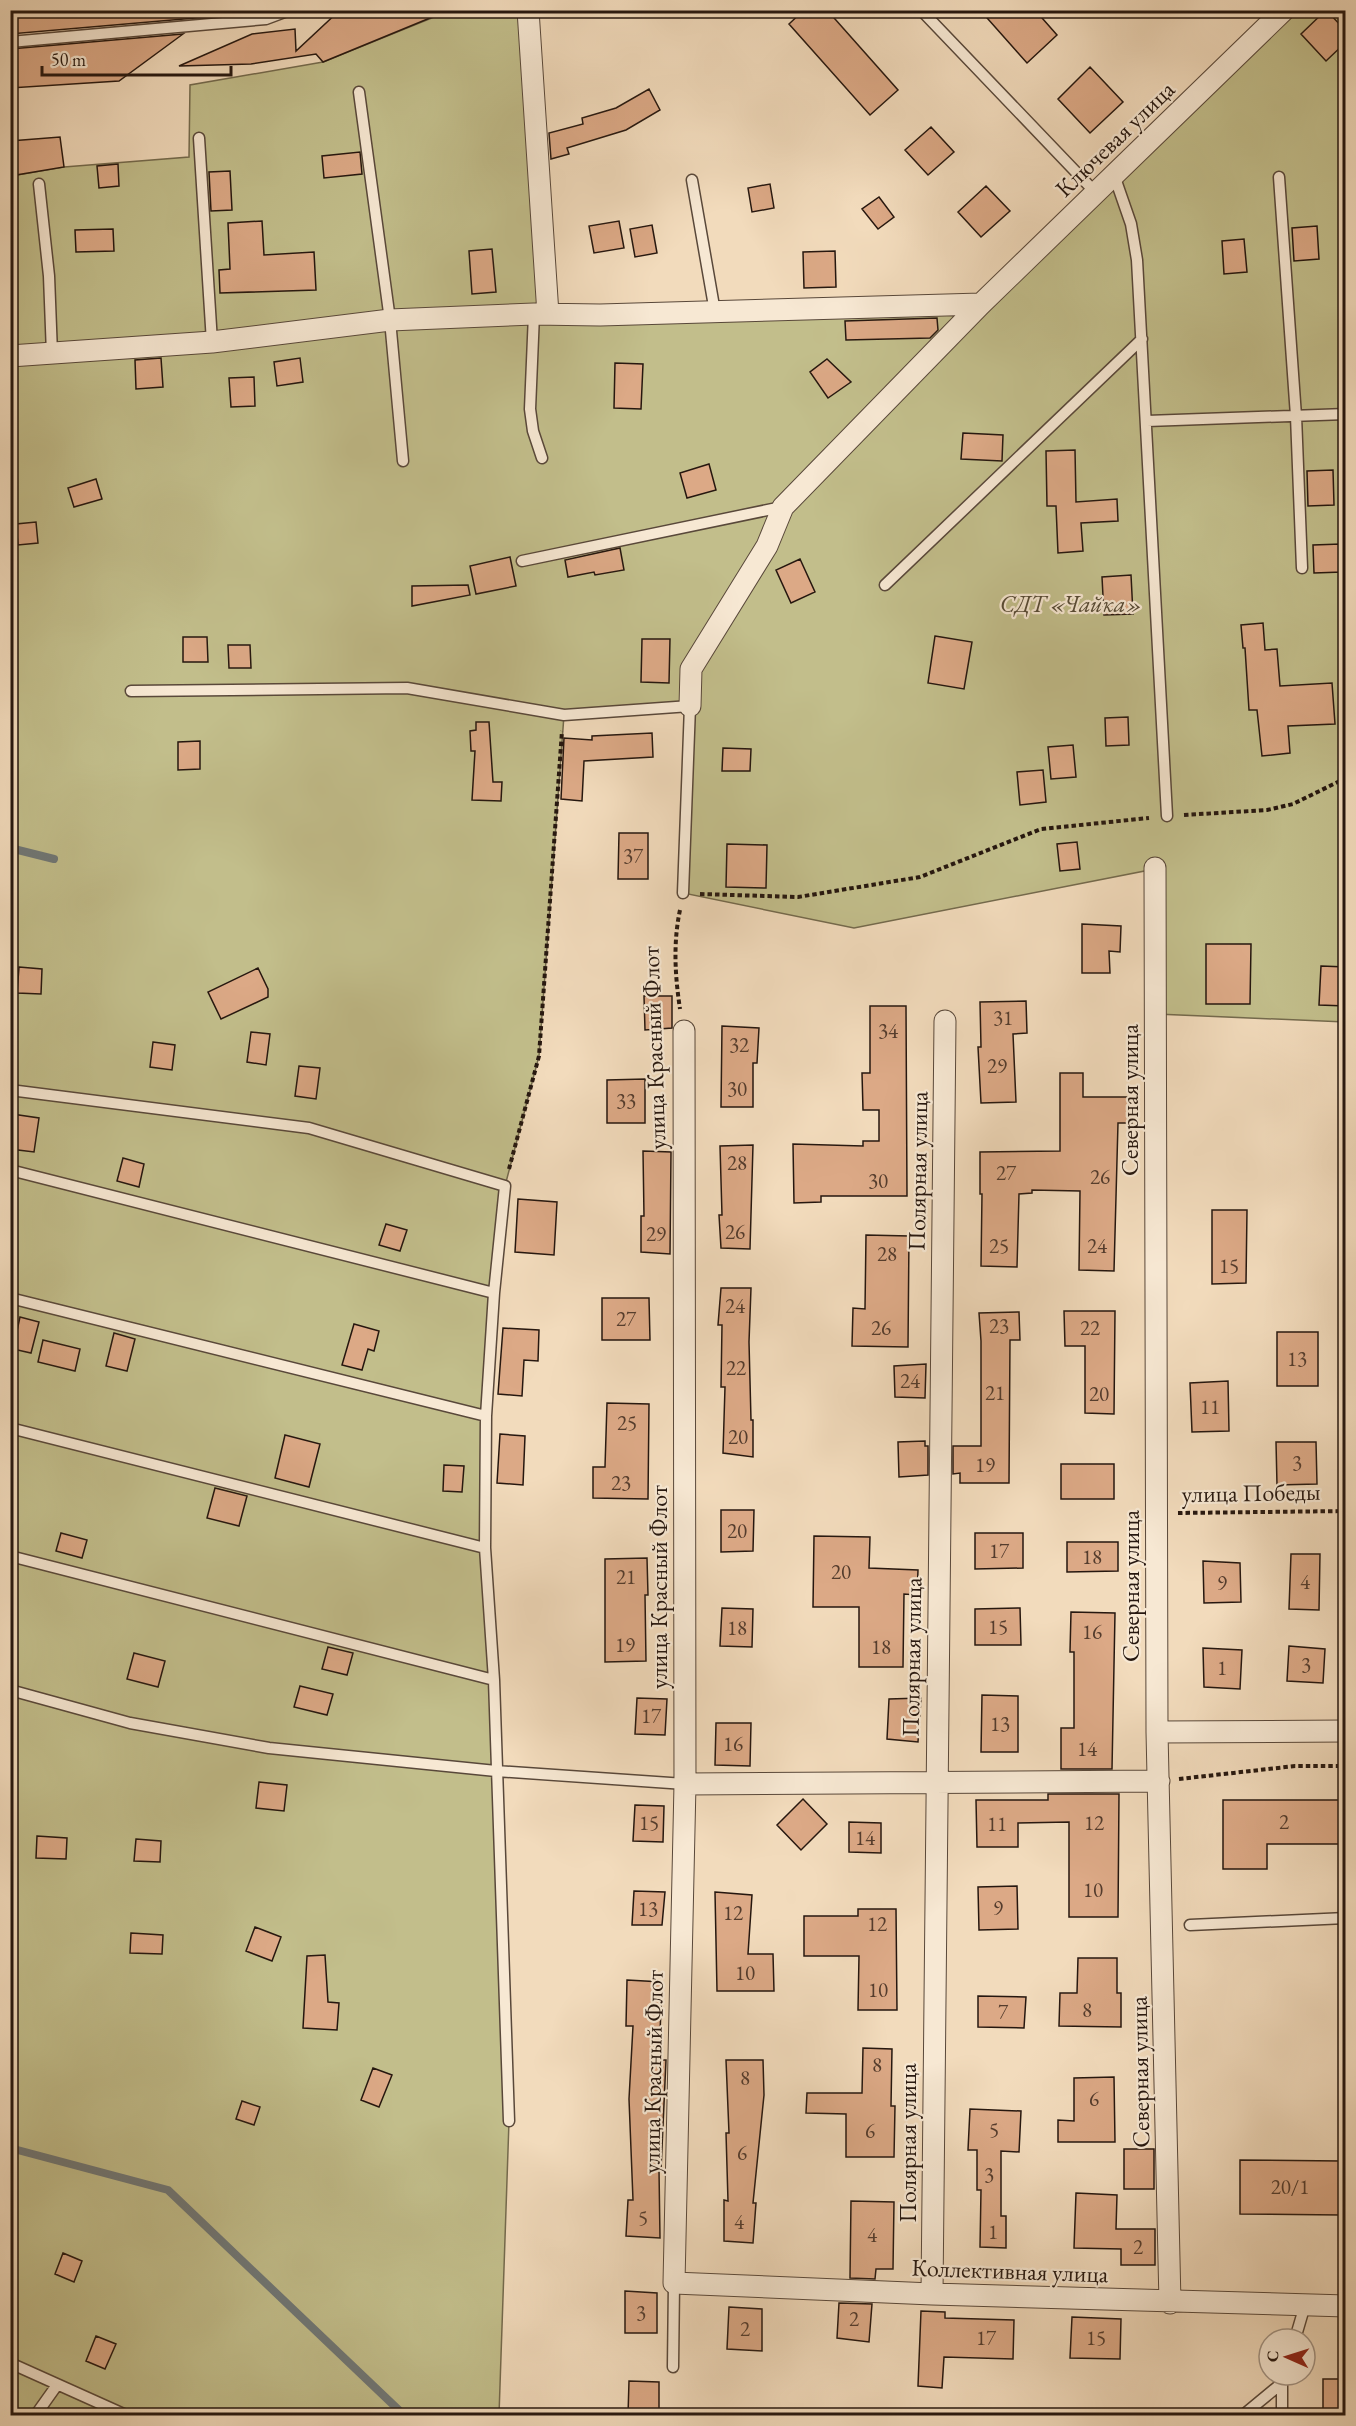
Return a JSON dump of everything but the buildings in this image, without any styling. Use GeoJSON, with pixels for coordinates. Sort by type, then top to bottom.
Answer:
{"type":"FeatureCollection","features":[{"type":"Feature","properties":{"kind":"street"},"geometry":{"type":"LineString","coordinates":[[528,10],[541,314]]}},
{"type":"Feature","properties":{"kind":"street","name":"Ключевая улица"},"geometry":{"type":"LineString","coordinates":[[783,507],[981,304],[1284,10]]}},
{"type":"Feature","properties":{"kind":"street"},"geometry":{"type":"LineString","coordinates":[[10,356],[212,342],[390,320],[541,314],[600,315],[981,304]]}},
{"type":"Feature","properties":{"kind":"street"},"geometry":{"type":"LineString","coordinates":[[690,706],[691,669],[767,546],[783,507]]}},
{"type":"Feature","properties":{"kind":"street","name":"Северная улица"},"geometry":{"type":"LineString","coordinates":[[1155,868],[1157,1732],[1160,1781],[1170,2302]]}},
{"type":"Feature","properties":{"kind":"street","name":"Полярная улица"},"geometry":{"type":"LineString","coordinates":[[932,2294],[945,1021]]}},
{"type":"Feature","properties":{"kind":"street","name":"улица Красный Флот"},"geometry":{"type":"LineString","coordinates":[[674,2283],[685,1784],[684,1031]]}},
{"type":"Feature","properties":{"kind":"street"},"geometry":{"type":"LineString","coordinates":[[1157,1732],[1346,1731]]}},
{"type":"Feature","properties":{"kind":"street"},"geometry":{"type":"LineString","coordinates":[[685,1784],[1160,1781]]}},
{"type":"Feature","properties":{"kind":"street","name":"Коллективная улица"},"geometry":{"type":"LineString","coordinates":[[674,2283],[932,2294],[1346,2306]]}},
{"type":"Feature","properties":{"kind":"lane"},"geometry":{"type":"LineString","coordinates":[[10,42],[266,19],[290,10]]}},
{"type":"Feature","properties":{"kind":"lane"},"geometry":{"type":"LineString","coordinates":[[921,10],[1096,193]]}},
{"type":"Feature","properties":{"kind":"lane"},"geometry":{"type":"LineString","coordinates":[[359,92],[390,320],[403,461]]}},
{"type":"Feature","properties":{"kind":"lane"},"geometry":{"type":"LineString","coordinates":[[199,138],[212,342]]}},
{"type":"Feature","properties":{"kind":"lane"},"geometry":{"type":"LineString","coordinates":[[1114,175],[1131,224],[1137,260],[1167,816]]}},
{"type":"Feature","properties":{"kind":"lane"},"geometry":{"type":"LineString","coordinates":[[1279,177],[1296,416],[1302,568]]}},
{"type":"Feature","properties":{"kind":"lane"},"geometry":{"type":"LineString","coordinates":[[692,180],[715,312]]}},
{"type":"Feature","properties":{"kind":"lane"},"geometry":{"type":"LineString","coordinates":[[39,184],[50,276],[52,354]]}},
{"type":"Feature","properties":{"kind":"lane"},"geometry":{"type":"LineString","coordinates":[[541,314],[530,409],[533,431],[542,458]]}},
{"type":"Feature","properties":{"kind":"lane"},"geometry":{"type":"LineString","coordinates":[[885,585],[1142,339]]}},
{"type":"Feature","properties":{"kind":"lane"},"geometry":{"type":"LineString","coordinates":[[1147,421],[1346,414]]}},
{"type":"Feature","properties":{"kind":"lane"},"geometry":{"type":"LineString","coordinates":[[522,561],[783,507]]}},
{"type":"Feature","properties":{"kind":"lane"},"geometry":{"type":"LineString","coordinates":[[130,691],[407,688],[564,715],[690,706],[683,893]]}},
{"type":"Feature","properties":{"kind":"lane"},"geometry":{"type":"LineString","coordinates":[[10,1090],[309,1128],[505,1186],[494,1293],[486,1416],[485,1548],[494,1680],[509,2121]]}},
{"type":"Feature","properties":{"kind":"lane"},"geometry":{"type":"LineString","coordinates":[[10,1170],[494,1293]]}},
{"type":"Feature","properties":{"kind":"lane"},"geometry":{"type":"LineString","coordinates":[[10,1298],[486,1416]]}},
{"type":"Feature","properties":{"kind":"lane"},"geometry":{"type":"LineString","coordinates":[[10,1428],[485,1548]]}},
{"type":"Feature","properties":{"kind":"lane"},"geometry":{"type":"LineString","coordinates":[[10,1556],[494,1680]]}},
{"type":"Feature","properties":{"kind":"lane"},"geometry":{"type":"LineString","coordinates":[[10,1690],[130,1723],[269,1748],[496,1771],[685,1784]]}},
{"type":"Feature","properties":{"kind":"lane"},"geometry":{"type":"LineString","coordinates":[[1190,1925],[1346,1918]]}},
{"type":"Feature","properties":{"kind":"lane"},"geometry":{"type":"LineString","coordinates":[[672,2367],[674,2283]]}},
{"type":"Feature","properties":{"kind":"lane"},"geometry":{"type":"LineString","coordinates":[[1299,2327],[1305,2305]]}},
{"type":"Feature","properties":{"kind":"lane"},"geometry":{"type":"LineString","coordinates":[[10,2363],[128,2415]]}},
{"type":"Feature","properties":{"kind":"lane"},"geometry":{"type":"LineString","coordinates":[[35,2415],[57,2385]]}},
{"type":"Feature","properties":{"kind":"lane"},"geometry":{"type":"LineString","coordinates":[[1242,2415],[1274,2387]]}},
{"type":"Feature","properties":{"kind":"lane"},"geometry":{"type":"LineString","coordinates":[[1282,2415],[1283,2387]]}},
{"type":"Feature","properties":{"kind":"path"},"geometry":{"type":"LineString","coordinates":[[505,1186],[539,1056],[564,715]]}},
{"type":"Feature","properties":{"kind":"path"},"geometry":{"type":"LineString","coordinates":[[683,893],[798,897],[920,877],[1041,829],[1167,816],[1267,810],[1293,804],[1346,778]]}},
{"type":"Feature","properties":{"kind":"path","name":"улица Красный Флот"},"geometry":{"type":"LineString","coordinates":[[683,893],[675,932],[676,983],[684,1031]]}},
{"type":"Feature","properties":{"kind":"path","name":"улица Победы"},"geometry":{"type":"LineString","coordinates":[[1156,1513],[1346,1510]]}},
{"type":"Feature","properties":{"kind":"path"},"geometry":{"type":"LineString","coordinates":[[1160,1781],[1295,1766],[1346,1766]]}},
{"type":"Feature","properties":{"kind":"green space","name":"СДТ «Чайка»"},"geometry":{"type":"Polygon","coordinates":[[[449,11],[523,11],[549,314],[981,304],[1284,11],[1345,11],[1345,1022],[1156,1014],[1155,869],[854,928],[683,893],[690,707],[564,715],[539,1056],[505,1186],[494,1293],[485,1548],[509,2121],[499,2415],[11,2416],[11,176],[64,167],[189,157],[190,85],[323,62],[449,11]]]}},
{"type":"Feature","properties":{"kind":"waterway"},"geometry":{"type":"LineString","coordinates":[[10,848],[54,859]]}},
{"type":"Feature","properties":{"kind":"waterway"},"geometry":{"type":"LineString","coordinates":[[10,2148],[168,2190],[405,2416]]}}]}
